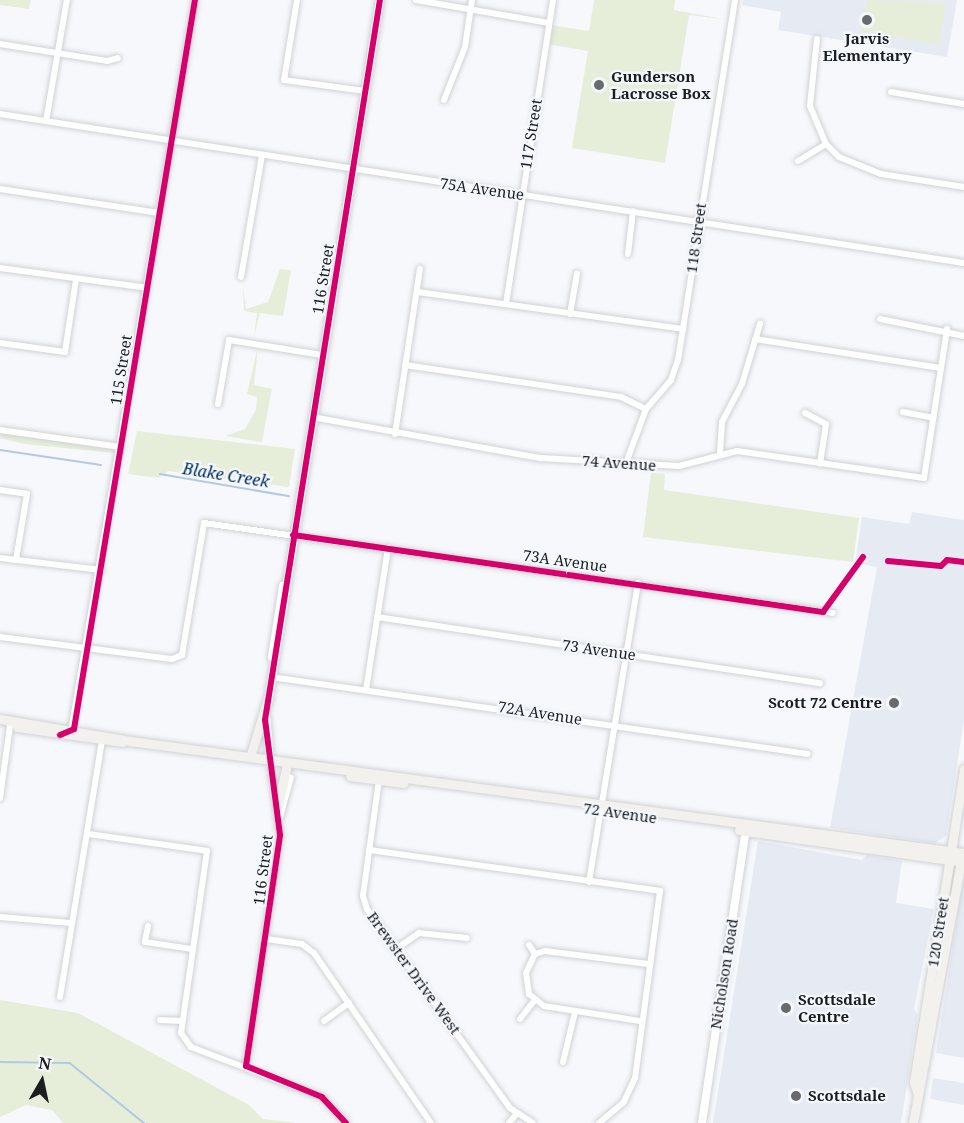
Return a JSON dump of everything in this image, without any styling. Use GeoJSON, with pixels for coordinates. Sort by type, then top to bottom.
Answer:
{"type":"FeatureCollection","features":[{"type":"Feature","properties":{"kind":"main road"},"geometry":{"type":"LineString","coordinates":[[250,757],[268,698]]}},
{"type":"Feature","properties":{"kind":"main road","name":"72 Avenue"},"geometry":{"type":"LineString","coordinates":[[0,719],[74,729],[130,741],[250,757],[379,780],[603,808]]}},
{"type":"Feature","properties":{"kind":"main road","name":"72 Avenue"},"geometry":{"type":"LineString","coordinates":[[5,725],[102,741],[130,741]]}},
{"type":"Feature","properties":{"kind":"main road","name":"72 Avenue"},"geometry":{"type":"LineString","coordinates":[[278,763],[746,828],[828,843],[963,855]]}},
{"type":"Feature","properties":{"kind":"main road"},"geometry":{"type":"LineString","coordinates":[[278,763],[278,806]]}},
{"type":"Feature","properties":{"kind":"main road","name":"120 Street"},"geometry":{"type":"LineString","coordinates":[[918,1095],[914,1082],[964,769]]}},
{"type":"Feature","properties":{"kind":"main road","name":"72 Avenue"},"geometry":{"type":"LineString","coordinates":[[746,828],[873,839],[949,855]]}},
{"type":"Feature","properties":{"kind":"main road"},"geometry":{"type":"LineString","coordinates":[[828,843],[873,839]]}},
{"type":"Feature","properties":{"kind":"main road","name":"120 Street"},"geometry":{"type":"LineString","coordinates":[[913,1123],[918,1095],[924,1084],[963,855]]}},
{"type":"Feature","properties":{"kind":"street"},"geometry":{"type":"LineString","coordinates":[[46,121],[67,0]]}},
{"type":"Feature","properties":{"kind":"street","name":"115 Street"},"geometry":{"type":"LineString","coordinates":[[74,729],[195,0]]}},
{"type":"Feature","properties":{"kind":"street"},"geometry":{"type":"LineString","coordinates":[[297,0],[284,80],[365,91]]}},
{"type":"Feature","properties":{"kind":"street","name":"116 Street"},"geometry":{"type":"LineString","coordinates":[[280,817],[278,763],[265,731],[268,698],[380,0]]}},
{"type":"Feature","properties":{"kind":"street"},"geometry":{"type":"LineString","coordinates":[[416,0],[549,23]]}},
{"type":"Feature","properties":{"kind":"street"},"geometry":{"type":"LineString","coordinates":[[444,100],[465,47],[472,0]]}},
{"type":"Feature","properties":{"kind":"street","name":"117 Street"},"geometry":{"type":"LineString","coordinates":[[506,304],[521,195],[553,0]]}},
{"type":"Feature","properties":{"kind":"street","name":"118 Street"},"geometry":{"type":"LineString","coordinates":[[626,463],[646,410],[670,380],[683,330],[698,221],[735,0]]}},
{"type":"Feature","properties":{"kind":"street"},"geometry":{"type":"LineString","coordinates":[[817,39],[808,92],[826,144],[860,169],[964,187]]}},
{"type":"Feature","properties":{"kind":"street"},"geometry":{"type":"LineString","coordinates":[[0,44],[57,53],[118,58]]}},
{"type":"Feature","properties":{"kind":"street"},"geometry":{"type":"LineString","coordinates":[[891,92],[964,104]]}},
{"type":"Feature","properties":{"kind":"street","name":"75A Avenue"},"geometry":{"type":"LineString","coordinates":[[0,114],[352,171],[964,262]]}},
{"type":"Feature","properties":{"kind":"street"},"geometry":{"type":"LineString","coordinates":[[798,161],[826,144]]}},
{"type":"Feature","properties":{"kind":"street"},"geometry":{"type":"LineString","coordinates":[[241,277],[262,156]]}},
{"type":"Feature","properties":{"kind":"street"},"geometry":{"type":"LineString","coordinates":[[0,189],[159,213]]}},
{"type":"Feature","properties":{"kind":"street"},"geometry":{"type":"LineString","coordinates":[[628,254],[633,212]]}},
{"type":"Feature","properties":{"kind":"street"},"geometry":{"type":"LineString","coordinates":[[0,268],[147,288]]}},
{"type":"Feature","properties":{"kind":"street"},"geometry":{"type":"LineString","coordinates":[[395,434],[420,269]]}},
{"type":"Feature","properties":{"kind":"street"},"geometry":{"type":"LineString","coordinates":[[570,314],[577,274]]}},
{"type":"Feature","properties":{"kind":"street"},"geometry":{"type":"LineString","coordinates":[[0,343],[65,352],[76,279]]}},
{"type":"Feature","properties":{"kind":"street"},"geometry":{"type":"LineString","coordinates":[[417,292],[683,330]]}},
{"type":"Feature","properties":{"kind":"street"},"geometry":{"type":"LineString","coordinates":[[880,319],[947,329],[964,336]]}},
{"type":"Feature","properties":{"kind":"street"},"geometry":{"type":"LineString","coordinates":[[720,452],[722,422],[742,384],[760,324]]}},
{"type":"Feature","properties":{"kind":"street"},"geometry":{"type":"LineString","coordinates":[[903,412],[933,417],[947,329]]}},
{"type":"Feature","properties":{"kind":"street"},"geometry":{"type":"LineString","coordinates":[[755,339],[941,368]]}},
{"type":"Feature","properties":{"kind":"street"},"geometry":{"type":"LineString","coordinates":[[218,404],[229,340],[322,355]]}},
{"type":"Feature","properties":{"kind":"street"},"geometry":{"type":"LineString","coordinates":[[405,364],[621,397],[646,410]]}},
{"type":"Feature","properties":{"kind":"street"},"geometry":{"type":"LineString","coordinates":[[805,413],[826,424],[820,464]]}},
{"type":"Feature","properties":{"kind":"street","name":"74 Avenue"},"geometry":{"type":"LineString","coordinates":[[312,417],[395,434],[541,458],[679,466],[720,452],[924,478],[933,417]]}},
{"type":"Feature","properties":{"kind":"street"},"geometry":{"type":"LineString","coordinates":[[0,430],[121,447]]}},
{"type":"Feature","properties":{"kind":"street"},"geometry":{"type":"LineString","coordinates":[[0,490],[27,494],[16,560]]}},
{"type":"Feature","properties":{"kind":"street","name":"73A Avenue"},"geometry":{"type":"LineString","coordinates":[[88,649],[172,659],[182,655],[204,523],[833,613]]}},
{"type":"Feature","properties":{"kind":"street"},"geometry":{"type":"LineString","coordinates":[[366,690],[387,548]]}},
{"type":"Feature","properties":{"kind":"street"},"geometry":{"type":"LineString","coordinates":[[0,558],[101,570]]}},
{"type":"Feature","properties":{"kind":"street"},"geometry":{"type":"LineString","coordinates":[[589,882],[603,808],[638,584]]}},
{"type":"Feature","properties":{"kind":"street","name":"73 Avenue"},"geometry":{"type":"LineString","coordinates":[[377,617],[820,683]]}},
{"type":"Feature","properties":{"kind":"street"},"geometry":{"type":"LineString","coordinates":[[0,637],[88,649]]}},
{"type":"Feature","properties":{"kind":"street","name":"72A Avenue"},"geometry":{"type":"LineString","coordinates":[[271,677],[616,724],[808,754]]}},
{"type":"Feature","properties":{"kind":"street"},"geometry":{"type":"LineString","coordinates":[[0,798],[5,725]]}},
{"type":"Feature","properties":{"kind":"street"},"geometry":{"type":"LineString","coordinates":[[60,735],[74,729]]}},
{"type":"Feature","properties":{"kind":"street"},"geometry":{"type":"LineString","coordinates":[[60,998],[70,923],[88,834],[102,741]]}},
{"type":"Feature","properties":{"kind":"street","name":"116 Street"},"geometry":{"type":"LineString","coordinates":[[246,1066],[266,939],[280,817],[291,777]]}},
{"type":"Feature","properties":{"kind":"street","name":"Brewster Drive West"},"geometry":{"type":"LineString","coordinates":[[379,780],[363,896],[396,949],[517,1113]]}},
{"type":"Feature","properties":{"kind":"street","name":"Nicholson Road"},"geometry":{"type":"LineString","coordinates":[[702,1123],[746,828]]}},
{"type":"Feature","properties":{"kind":"street"},"geometry":{"type":"LineString","coordinates":[[88,834],[207,851],[181,1033],[191,1047],[246,1066],[322,1097],[346,1123]]}},
{"type":"Feature","properties":{"kind":"street"},"geometry":{"type":"LineString","coordinates":[[369,850],[660,891],[640,1021],[635,1078],[612,1115],[600,1123]]}},
{"type":"Feature","properties":{"kind":"street"},"geometry":{"type":"LineString","coordinates":[[0,917],[70,923]]}},
{"type":"Feature","properties":{"kind":"street"},"geometry":{"type":"LineString","coordinates":[[148,926],[145,942],[192,950]]}},
{"type":"Feature","properties":{"kind":"street"},"geometry":{"type":"LineString","coordinates":[[396,949],[419,933],[467,938]]}},
{"type":"Feature","properties":{"kind":"street"},"geometry":{"type":"LineString","coordinates":[[266,939],[302,944],[349,1003],[431,1123]]}},
{"type":"Feature","properties":{"kind":"street"},"geometry":{"type":"LineString","coordinates":[[530,945],[535,954],[525,985],[534,1001],[575,1012],[640,1021]]}},
{"type":"Feature","properties":{"kind":"street"},"geometry":{"type":"LineString","coordinates":[[535,954],[559,950],[648,964]]}},
{"type":"Feature","properties":{"kind":"street"},"geometry":{"type":"LineString","coordinates":[[520,1018],[534,1001]]}},
{"type":"Feature","properties":{"kind":"street"},"geometry":{"type":"LineString","coordinates":[[324,1021],[349,1003]]}},
{"type":"Feature","properties":{"kind":"street"},"geometry":{"type":"LineString","coordinates":[[562,1062],[575,1012]]}},
{"type":"Feature","properties":{"kind":"street"},"geometry":{"type":"LineString","coordinates":[[160,1020],[181,1021]]}},
{"type":"Feature","properties":{"kind":"street"},"geometry":{"type":"LineString","coordinates":[[509,1123],[517,1113],[533,1123]]}},
{"type":"Feature","properties":{"kind":"street"},"geometry":{"type":"LineString","coordinates":[[612,1115],[617,1123]]}},
{"type":"Feature","properties":{"kind":"shaded area","name":"Jarvis Elementary"},"geometry":{"type":"Polygon","coordinates":[[[743,0],[957,0],[947,57],[778,30],[781,12],[742,5],[743,0]]]}},
{"type":"Feature","properties":{"kind":"shaded area","name":"Scott 72 Centre"},"geometry":{"type":"Polygon","coordinates":[[[912,512],[964,520],[964,720],[946,836],[935,843],[830,828],[877,567],[855,563],[862,517],[909,524],[912,512]]]}},
{"type":"Feature","properties":{"kind":"shaded area","name":"Scottsdale Centre"},"geometry":{"type":"Polygon","coordinates":[[[758,841],[862,860],[867,855],[902,861],[896,903],[934,909],[914,1009],[918,1015],[901,1123],[713,1123],[758,841]]]}},
{"type":"Feature","properties":{"kind":"shaded area"},"geometry":{"type":"Polygon","coordinates":[[[964,875],[964,1058],[936,1053],[964,875]]]}},
{"type":"Feature","properties":{"kind":"shaded area"},"geometry":{"type":"Polygon","coordinates":[[[933,1078],[964,1083],[964,1105],[930,1099],[933,1078]]]}},
{"type":"Feature","properties":{"kind":"green space"},"geometry":{"type":"Polygon","coordinates":[[[0,0],[31,0],[29,9],[0,5],[0,0]]]}},
{"type":"Feature","properties":{"kind":"green space"},"geometry":{"type":"Polygon","coordinates":[[[594,0],[675,0],[674,10],[723,19],[689,15],[665,163],[572,148],[588,51],[548,44],[551,25],[589,31],[594,0]]]}},
{"type":"Feature","properties":{"kind":"green space"},"geometry":{"type":"Polygon","coordinates":[[[867,0],[946,3],[939,44],[861,31],[867,0]]]}},
{"type":"Feature","properties":{"kind":"green space"},"geometry":{"type":"Polygon","coordinates":[[[280,269],[291,270],[283,316],[260,313],[254,336],[257,313],[244,311],[243,286],[246,309],[268,302],[280,269]]]}},
{"type":"Feature","properties":{"kind":"green space"},"geometry":{"type":"Polygon","coordinates":[[[258,346],[254,385],[272,389],[262,442],[225,436],[245,429],[256,410],[257,397],[247,394],[258,346]]]}},
{"type":"Feature","properties":{"kind":"green space"},"geometry":{"type":"Polygon","coordinates":[[[137,431],[295,449],[289,487],[168,471],[159,478],[128,474],[137,431]]]}},
{"type":"Feature","properties":{"kind":"green space"},"geometry":{"type":"Polygon","coordinates":[[[0,433],[111,449],[115,453],[24,444],[0,438],[0,433]]]}},
{"type":"Feature","properties":{"kind":"green space"},"geometry":{"type":"Polygon","coordinates":[[[651,473],[665,474],[664,490],[859,518],[853,562],[643,537],[651,473]]]}},
{"type":"Feature","properties":{"kind":"green space"},"geometry":{"type":"Polygon","coordinates":[[[0,1000],[78,1013],[249,1105],[263,1119],[297,1123],[63,1123],[52,1110],[26,1105],[0,1117],[0,1000]]]}},
{"type":"Feature","properties":{"kind":"waterway","name":"Blake Creek"},"geometry":{"type":"LineString","coordinates":[[0,450],[101,465]]}},
{"type":"Feature","properties":{"kind":"waterway","name":"Blake Creek"},"geometry":{"type":"LineString","coordinates":[[160,474],[289,496]]}},
{"type":"Feature","properties":{"kind":"waterway"},"geometry":{"type":"LineString","coordinates":[[0,1062],[70,1063],[144,1123]]}},
{"type":"Feature","properties":{"kind":"cycle path"},"geometry":{"type":"LineString","coordinates":[[60,735],[74,729],[195,0]]}},
{"type":"Feature","properties":{"kind":"cycle path"},"geometry":{"type":"LineString","coordinates":[[346,1123],[322,1097],[246,1066],[280,835],[265,720],[380,0]]}},
{"type":"Feature","properties":{"kind":"cycle path"},"geometry":{"type":"LineString","coordinates":[[293,535],[823,612],[863,557]]}},
{"type":"Feature","properties":{"kind":"cycle path"},"geometry":{"type":"LineString","coordinates":[[888,561],[941,566],[947,560],[964,562]]}},
{"type":"Feature","properties":{"kind":"place","name":"Jarvis Elementary"},"geometry":{"type":"Point","coordinates":[867,20]}},
{"type":"Feature","properties":{"kind":"place","name":"Gunderson Lacrosse Box"},"geometry":{"type":"Point","coordinates":[599,85]}},
{"type":"Feature","properties":{"kind":"place","name":"Scott 72 Centre"},"geometry":{"type":"Point","coordinates":[894,703]}},
{"type":"Feature","properties":{"kind":"place","name":"Scottsdale Centre"},"geometry":{"type":"Point","coordinates":[786,1008]}},
{"type":"Feature","properties":{"kind":"place","name":"Scottsdale"},"geometry":{"type":"Point","coordinates":[796,1096]}}]}
